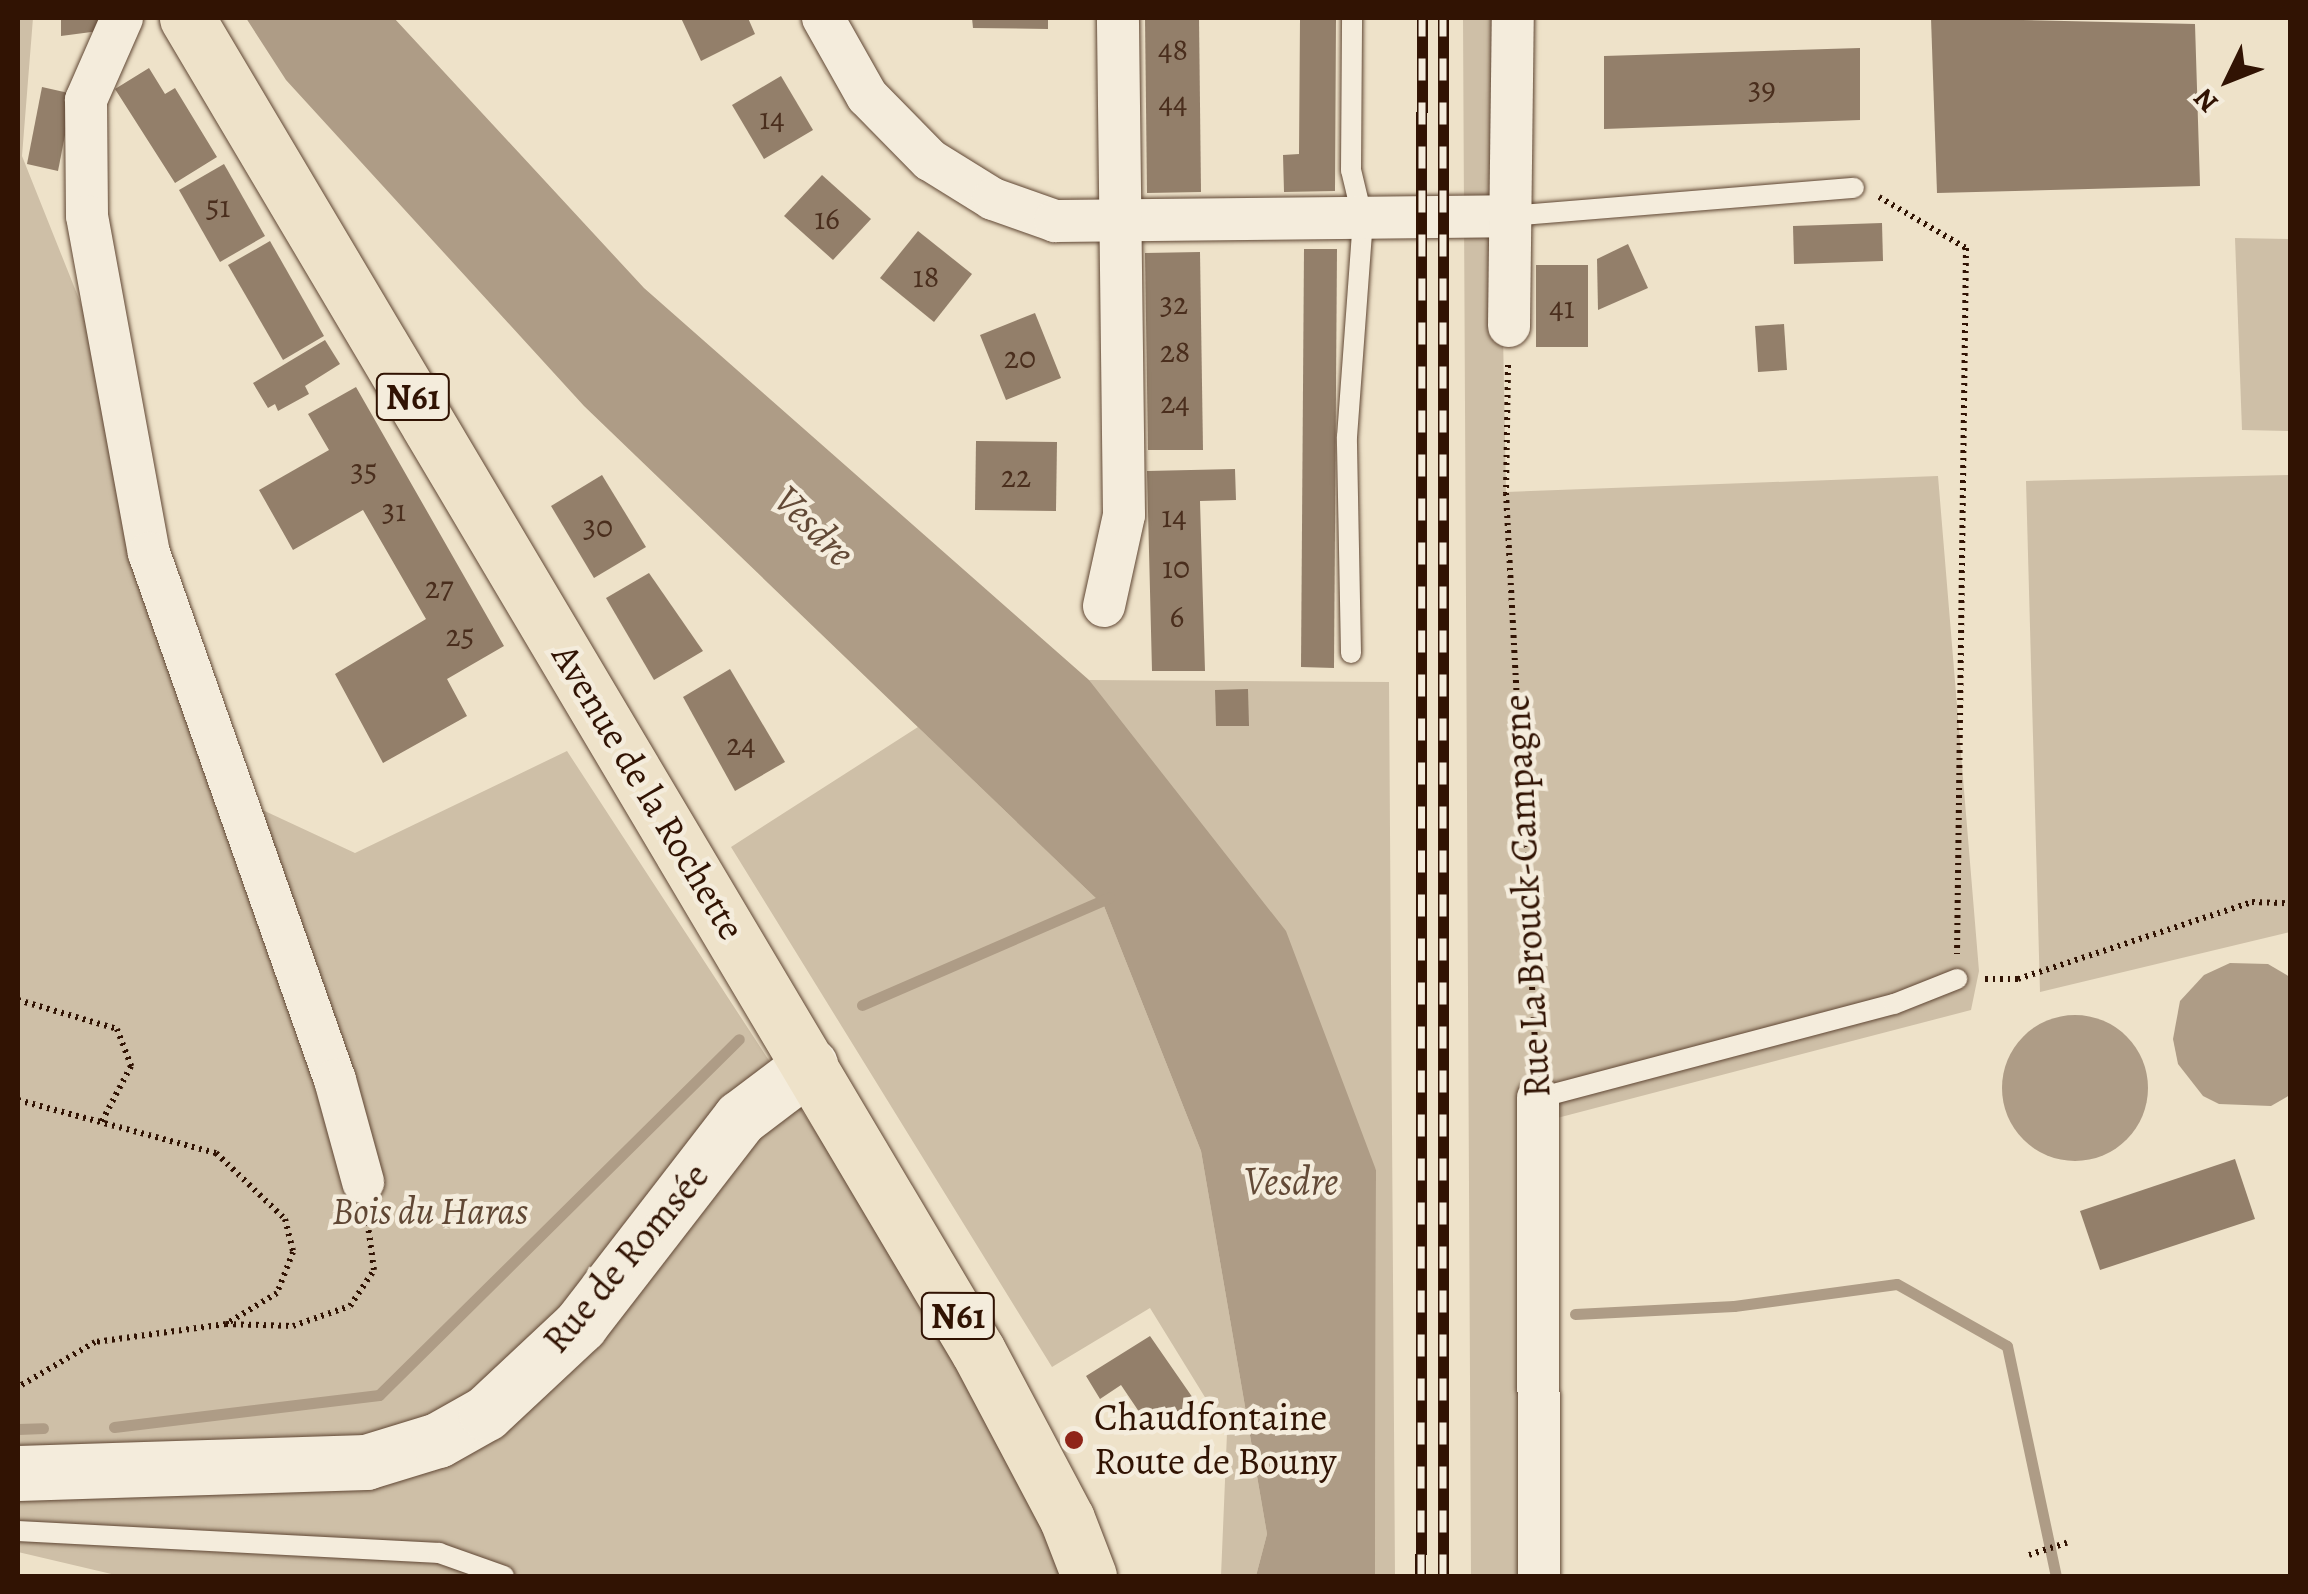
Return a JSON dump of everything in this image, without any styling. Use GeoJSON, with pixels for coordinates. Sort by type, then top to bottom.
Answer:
{"type":"FeatureCollection","features":[{"type":"Feature","properties":{"kind":"main road","name":"Avenue de la Rochette"},"geometry":{"type":"LineString","coordinates":[[187,18],[978,1351],[1067,1519],[1089,1576]]}},
{"type":"Feature","properties":{"kind":"street"},"geometry":{"type":"LineString","coordinates":[[122,18],[86,100],[87,216],[149,553],[335,1080],[363,1182]]}},
{"type":"Feature","properties":{"kind":"street"},"geometry":{"type":"LineString","coordinates":[[823,18],[867,96],[930,160],[994,199],[1055,220],[1510,216]]}},
{"type":"Feature","properties":{"kind":"street"},"geometry":{"type":"LineString","coordinates":[[1104,606],[1124,516],[1118,18]]}},
{"type":"Feature","properties":{"kind":"street"},"geometry":{"type":"LineString","coordinates":[[1509,326],[1513,18]]}},
{"type":"Feature","properties":{"kind":"street","name":"Rue de Romsée"},"geometry":{"type":"LineString","coordinates":[[18,1473],[366,1462],[438,1440],[486,1413],[580,1325],[740,1118],[810,1065]]}},
{"type":"Feature","properties":{"kind":"street","name":"Rue La Brouck-Campagne"},"geometry":{"type":"LineString","coordinates":[[1538,1098],[1539,1576]]}},
{"type":"Feature","properties":{"kind":"lane"},"geometry":{"type":"LineString","coordinates":[[1351,653],[1347,438],[1363,220],[1352,170],[1352,18]]}},
{"type":"Feature","properties":{"kind":"lane"},"geometry":{"type":"LineString","coordinates":[[1510,216],[1854,188]]}},
{"type":"Feature","properties":{"kind":"lane"},"geometry":{"type":"LineString","coordinates":[[1538,1098],[1894,1004],[1956,979]]}},
{"type":"Feature","properties":{"kind":"lane"},"geometry":{"type":"LineString","coordinates":[[18,1531],[439,1553],[504,1576]]}},
{"type":"Feature","properties":{"kind":"path"},"geometry":{"type":"LineString","coordinates":[[1854,188],[1889,200],[1966,248],[1956,979],[2018,979],[2252,902],[2290,903]]}},
{"type":"Feature","properties":{"kind":"path","name":"Rue La Brouck-Campagne"},"geometry":{"type":"LineString","coordinates":[[1509,326],[1506,492],[1538,1098]]}},
{"type":"Feature","properties":{"kind":"path"},"geometry":{"type":"LineString","coordinates":[[18,1000],[117,1029],[131,1066],[100,1122]]}},
{"type":"Feature","properties":{"kind":"path"},"geometry":{"type":"LineString","coordinates":[[18,1100],[216,1153],[286,1219],[293,1252],[277,1293],[226,1324]]}},
{"type":"Feature","properties":{"kind":"path"},"geometry":{"type":"LineString","coordinates":[[18,1387],[95,1342],[226,1324],[293,1326],[350,1306],[374,1270],[363,1182]]}},
{"type":"Feature","properties":{"kind":"path"},"geometry":{"type":"LineString","coordinates":[[2029,1555],[2067,1542]]}},
{"type":"Feature","properties":{"kind":"green space","name":"Bois du Haras"},"geometry":{"type":"Polygon","coordinates":[[[18,18],[33,18],[22,156],[93,334],[241,800],[355,853],[567,751],[881,1232],[1051,1533],[1062,1576],[120,1576],[18,1552],[18,18]]]}},
{"type":"Feature","properties":{"kind":"green space"},"geometry":{"type":"Polygon","coordinates":[[[1463,18],[1497,18],[1506,492],[1938,476],[1979,971],[1971,1010],[1538,1123],[1539,1576],[1471,1576],[1463,18]]]}},
{"type":"Feature","properties":{"kind":"green space"},"geometry":{"type":"Polygon","coordinates":[[[2235,238],[2290,239],[2290,431],[2242,430],[2235,238]]]}},
{"type":"Feature","properties":{"kind":"green space"},"geometry":{"type":"Polygon","coordinates":[[[2290,475],[2290,932],[2040,992],[2026,481],[2290,475]]]}},
{"type":"Feature","properties":{"kind":"green space"},"geometry":{"type":"Polygon","coordinates":[[[1089,680],[1389,682],[1395,1576],[1375,1576],[1376,1170],[1089,680]]]}},
{"type":"Feature","properties":{"kind":"green space"},"geometry":{"type":"Polygon","coordinates":[[[918,727],[1104,906],[1201,1151],[1267,1534],[1256,1576],[1221,1576],[1227,1433],[1150,1308],[1052,1367],[731,847],[918,727]]]}},
{"type":"Feature","properties":{"kind":"water","name":"Vesdre"},"geometry":{"type":"Polygon","coordinates":[[[246,18],[394,18],[644,288],[1089,680],[1286,931],[1376,1170],[1375,1576],[1256,1576],[1267,1534],[1201,1151],[1104,906],[584,406],[286,80],[246,18]]]}},
{"type":"Feature","properties":{"kind":"water"},"geometry":{"type":"Polygon","coordinates":[[[2230,963],[2268,964],[2290,977],[2290,1095],[2271,1106],[2219,1104],[2203,1096],[2178,1064],[2173,1039],[2180,1001],[2204,975],[2230,963]]]}},
{"type":"Feature","properties":{"kind":"water"},"geometry":{"type":"Polygon","coordinates":[[[2075,1015],[2103,1021],[2126,1037],[2142,1060],[2148,1088],[2142,1116],[2126,1139],[2103,1155],[2075,1161],[2047,1155],[2024,1139],[2008,1116],[2002,1088],[2008,1060],[2024,1037],[2047,1021],[2075,1015]]]}},
{"type":"Feature","properties":{"kind":"building"},"geometry":{"type":"Polygon","coordinates":[[[61,18],[102,18],[99,31],[61,36],[61,18]]]}},
{"type":"Feature","properties":{"kind":"building"},"geometry":{"type":"Polygon","coordinates":[[[681,18],[748,18],[755,34],[701,61],[681,18]]]}},
{"type":"Feature","properties":{"kind":"building"},"geometry":{"type":"Polygon","coordinates":[[[972,18],[1048,18],[1048,29],[973,28],[972,18]]]}},
{"type":"Feature","properties":{"kind":"building"},"geometry":{"type":"Polygon","coordinates":[[[1145,18],[1199,18],[1201,192],[1147,193],[1145,18]]]}},
{"type":"Feature","properties":{"kind":"building"},"geometry":{"type":"Polygon","coordinates":[[[1300,18],[1336,18],[1335,191],[1284,192],[1283,155],[1299,154],[1300,18]]]}},
{"type":"Feature","properties":{"kind":"building"},"geometry":{"type":"Polygon","coordinates":[[[1931,18],[2195,24],[2200,186],[1937,193],[1931,18]]]}},
{"type":"Feature","properties":{"kind":"building"},"geometry":{"type":"Polygon","coordinates":[[[1860,48],[1860,120],[1604,129],[1604,56],[1860,48]]]}},
{"type":"Feature","properties":{"kind":"building"},"geometry":{"type":"Polygon","coordinates":[[[149,68],[165,94],[175,88],[217,157],[175,183],[115,89],[149,68]]]}},
{"type":"Feature","properties":{"kind":"building"},"geometry":{"type":"Polygon","coordinates":[[[781,76],[813,130],[764,159],[732,105],[781,76]]]}},
{"type":"Feature","properties":{"kind":"building"},"geometry":{"type":"Polygon","coordinates":[[[42,87],[73,94],[58,171],[27,164],[42,87]]]}},
{"type":"Feature","properties":{"kind":"building"},"geometry":{"type":"Polygon","coordinates":[[[224,164],[265,236],[220,262],[179,190],[224,164]]]}},
{"type":"Feature","properties":{"kind":"building"},"geometry":{"type":"Polygon","coordinates":[[[822,175],[871,219],[833,260],[784,216],[822,175]]]}},
{"type":"Feature","properties":{"kind":"building"},"geometry":{"type":"Polygon","coordinates":[[[1882,223],[1883,261],[1794,264],[1793,226],[1882,223]]]}},
{"type":"Feature","properties":{"kind":"building"},"geometry":{"type":"Polygon","coordinates":[[[918,231],[972,274],[934,322],[880,278],[918,231]]]}},
{"type":"Feature","properties":{"kind":"building"},"geometry":{"type":"Polygon","coordinates":[[[270,241],[324,336],[283,360],[228,265],[270,241]]]}},
{"type":"Feature","properties":{"kind":"building"},"geometry":{"type":"Polygon","coordinates":[[[1628,244],[1648,288],[1598,310],[1597,259],[1628,244]]]}},
{"type":"Feature","properties":{"kind":"building"},"geometry":{"type":"Polygon","coordinates":[[[1304,249],[1337,249],[1334,668],[1301,667],[1304,249]]]}},
{"type":"Feature","properties":{"kind":"building"},"geometry":{"type":"Polygon","coordinates":[[[1200,252],[1203,450],[1148,450],[1145,253],[1200,252]]]}},
{"type":"Feature","properties":{"kind":"building"},"geometry":{"type":"Polygon","coordinates":[[[1536,265],[1588,265],[1588,347],[1536,347],[1536,265]]]}},
{"type":"Feature","properties":{"kind":"building"},"geometry":{"type":"Polygon","coordinates":[[[1035,313],[1061,378],[1006,400],[980,335],[1035,313]]]}},
{"type":"Feature","properties":{"kind":"building"},"geometry":{"type":"Polygon","coordinates":[[[1784,324],[1787,370],[1758,372],[1755,326],[1784,324]]]}},
{"type":"Feature","properties":{"kind":"building"},"geometry":{"type":"Polygon","coordinates":[[[325,340],[340,364],[305,386],[309,394],[278,411],[275,404],[268,408],[253,383],[325,340]]]}},
{"type":"Feature","properties":{"kind":"building"},"geometry":{"type":"Polygon","coordinates":[[[356,387],[504,646],[447,679],[467,716],[383,763],[335,674],[426,619],[363,510],[293,550],[259,490],[329,450],[308,414],[356,387]]]}},
{"type":"Feature","properties":{"kind":"building"},"geometry":{"type":"Polygon","coordinates":[[[976,441],[1057,442],[1056,511],[975,510],[976,441]]]}},
{"type":"Feature","properties":{"kind":"building"},"geometry":{"type":"Polygon","coordinates":[[[1235,469],[1236,500],[1200,501],[1205,671],[1152,671],[1147,471],[1235,469]]]}},
{"type":"Feature","properties":{"kind":"building"},"geometry":{"type":"Polygon","coordinates":[[[602,475],[646,547],[594,578],[551,506],[602,475]]]}},
{"type":"Feature","properties":{"kind":"building"},"geometry":{"type":"Polygon","coordinates":[[[649,573],[703,651],[654,680],[606,598],[649,573]]]}},
{"type":"Feature","properties":{"kind":"building"},"geometry":{"type":"Polygon","coordinates":[[[730,669],[785,762],[735,791],[683,697],[730,669]]]}},
{"type":"Feature","properties":{"kind":"building"},"geometry":{"type":"Polygon","coordinates":[[[1248,689],[1249,726],[1216,726],[1215,690],[1248,689]]]}},
{"type":"Feature","properties":{"kind":"building"},"geometry":{"type":"Polygon","coordinates":[[[2235,1159],[2255,1219],[2100,1270],[2080,1211],[2235,1159]]]}},
{"type":"Feature","properties":{"kind":"building"},"geometry":{"type":"Polygon","coordinates":[[[1150,1336],[1195,1401],[1152,1431],[1121,1385],[1100,1399],[1086,1376],[1150,1336]]]}},
{"type":"Feature","properties":{"kind":"waterway"},"geometry":{"type":"LineString","coordinates":[[862,1005],[1110,897]]}},
{"type":"Feature","properties":{"kind":"waterway"},"geometry":{"type":"LineString","coordinates":[[114,1427],[379,1395],[739,1039]]}},
{"type":"Feature","properties":{"kind":"waterway"},"geometry":{"type":"LineString","coordinates":[[1575,1314],[1734,1306],[1897,1284],[2007,1346],[2056,1576]]}},
{"type":"Feature","properties":{"kind":"waterway"},"geometry":{"type":"LineString","coordinates":[[18,1429],[43,1428]]}},
{"type":"Feature","properties":{"kind":"railway"},"geometry":{"type":"LineString","coordinates":[[1421,1576],[1422,18]]}},
{"type":"Feature","properties":{"kind":"railway"},"geometry":{"type":"LineString","coordinates":[[1443,18],[1443,1576]]}},
{"type":"Feature","properties":{"kind":"place","name":"Chaudfontaine Route de Bouny"},"geometry":{"type":"Point","coordinates":[1074,1440]}}]}
